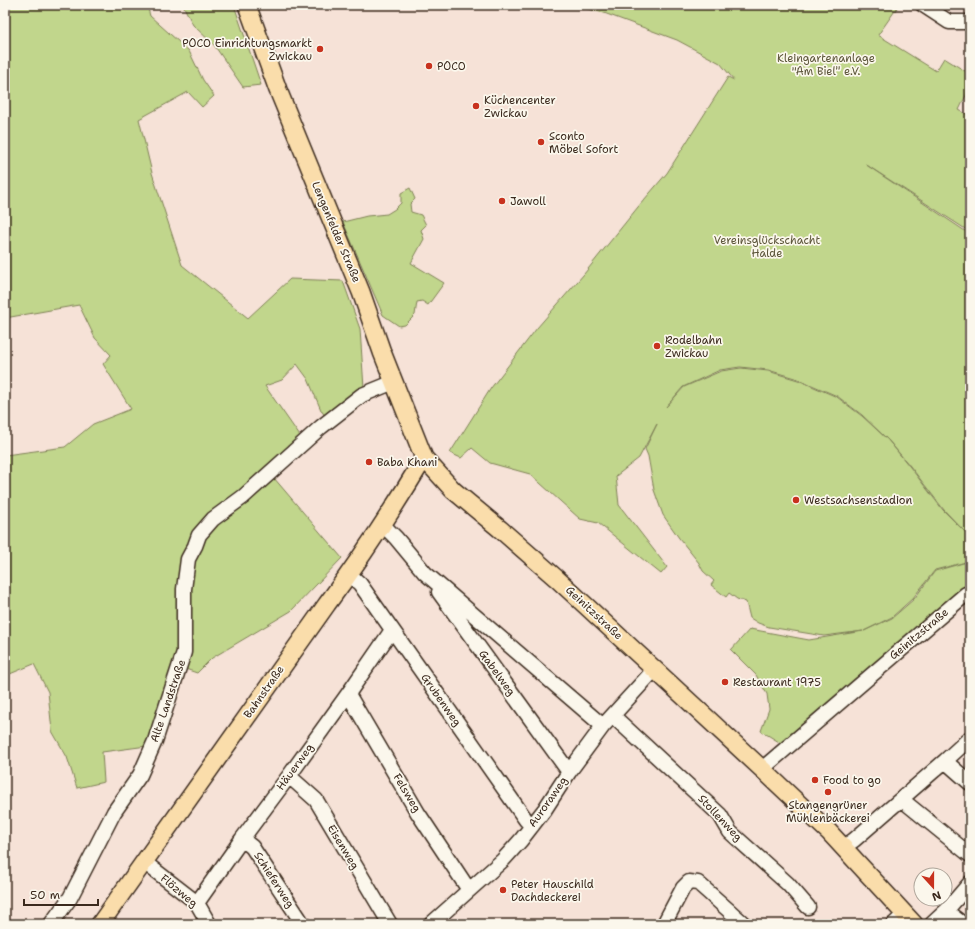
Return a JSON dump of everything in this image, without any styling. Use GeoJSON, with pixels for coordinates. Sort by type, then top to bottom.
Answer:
{"type":"FeatureCollection","features":[{"type":"Feature","properties":{"kind":"main road","name":"Lengenfelder Straße"},"geometry":{"type":"LineString","coordinates":[[247,5],[281,97],[361,292],[382,352],[424,458]]}},
{"type":"Feature","properties":{"kind":"main road","name":"Bahnstraße"},"geometry":{"type":"LineString","coordinates":[[100,924],[349,574],[424,458]]}},
{"type":"Feature","properties":{"kind":"main road","name":"Geinitzstraße"},"geometry":{"type":"LineString","coordinates":[[424,458],[453,490],[561,583],[844,847],[877,885],[904,921]]}},
{"type":"Feature","properties":{"kind":"street"},"geometry":{"type":"LineString","coordinates":[[924,5],[950,22],[970,22]]}},
{"type":"Feature","properties":{"kind":"street","name":"Alte Landstraße"},"geometry":{"type":"LineString","coordinates":[[51,924],[70,898],[114,812],[140,775],[155,741],[184,652],[184,589],[188,559],[199,535],[213,518],[243,497],[321,426],[362,395],[394,382]]}},
{"type":"Feature","properties":{"kind":"street","name":"Gabelweg"},"geometry":{"type":"LineString","coordinates":[[382,524],[396,538],[425,573],[569,772]]}},
{"type":"Feature","properties":{"kind":"street","name":"Gabelweg"},"geometry":{"type":"LineString","coordinates":[[425,573],[603,726]]}},
{"type":"Feature","properties":{"kind":"street","name":"Grubenweg"},"geometry":{"type":"LineString","coordinates":[[349,574],[360,584],[526,820],[532,826]]}},
{"type":"Feature","properties":{"kind":"street","name":"Geinitzstraße"},"geometry":{"type":"LineString","coordinates":[[762,769],[966,594]]}},
{"type":"Feature","properties":{"kind":"street","name":"Häuerweg"},"geometry":{"type":"LineString","coordinates":[[197,903],[348,694],[392,630]]}},
{"type":"Feature","properties":{"kind":"street","name":"Auroraweg"},"geometry":{"type":"LineString","coordinates":[[431,924],[503,860],[521,840],[545,809],[569,772],[603,726],[654,670]]}},
{"type":"Feature","properties":{"kind":"street","name":"Felsweg"},"geometry":{"type":"LineString","coordinates":[[348,694],[418,812],[469,890]]}},
{"type":"Feature","properties":{"kind":"street","name":"Stollenweg"},"geometry":{"type":"LineString","coordinates":[[613,716],[720,815],[730,832],[788,884],[808,907]]}},
{"type":"Feature","properties":{"kind":"street"},"geometry":{"type":"LineString","coordinates":[[844,847],[854,840],[970,738]]}},
{"type":"Feature","properties":{"kind":"street"},"geometry":{"type":"LineString","coordinates":[[945,761],[970,783]]}},
{"type":"Feature","properties":{"kind":"street","name":"Eisenweg"},"geometry":{"type":"LineString","coordinates":[[289,776],[316,800],[390,924]]}},
{"type":"Feature","properties":{"kind":"street"},"geometry":{"type":"LineString","coordinates":[[901,799],[970,855]]}},
{"type":"Feature","properties":{"kind":"street","name":"Schieferweg"},"geometry":{"type":"LineString","coordinates":[[242,839],[252,847],[303,924]]}},
{"type":"Feature","properties":{"kind":"street","name":"Flözweg"},"geometry":{"type":"LineString","coordinates":[[144,862],[197,903],[209,924]]}},
{"type":"Feature","properties":{"kind":"street"},"geometry":{"type":"LineString","coordinates":[[664,924],[683,888],[689,882],[698,883],[744,924]]}},
{"type":"Feature","properties":{"kind":"street"},"geometry":{"type":"LineString","coordinates":[[932,924],[946,911],[970,882]]}},
{"type":"Feature","properties":{"kind":"street"},"geometry":{"type":"LineString","coordinates":[[946,911],[963,924],[970,922]]}},
{"type":"Feature","properties":{"kind":"green space"},"geometry":{"type":"Polygon","coordinates":[[[5,5],[147,5],[150,16],[189,51],[203,80],[214,96],[202,107],[188,92],[139,119],[152,173],[182,265],[248,318],[290,279],[343,281],[360,329],[364,388],[327,419],[321,410],[308,379],[297,364],[282,380],[265,386],[302,439],[268,471],[342,558],[291,611],[212,658],[197,673],[174,665],[147,746],[102,752],[104,782],[77,788],[67,757],[52,731],[48,692],[34,664],[5,676],[5,455],[65,447],[93,424],[131,409],[103,364],[111,355],[95,338],[79,305],[5,318],[5,5]]]}},
{"type":"Feature","properties":{"kind":"green space"},"geometry":{"type":"Polygon","coordinates":[[[183,5],[234,5],[261,85],[243,87],[214,45],[193,25],[183,5]]]}},
{"type":"Feature","properties":{"kind":"green space"},"geometry":{"type":"Polygon","coordinates":[[[573,5],[899,5],[878,35],[936,71],[944,58],[970,74],[970,87],[959,110],[970,116],[970,232],[865,164],[968,233],[970,236],[970,561],[970,585],[967,584],[865,677],[784,745],[761,731],[769,709],[767,694],[756,675],[731,650],[750,629],[809,640],[863,631],[824,636],[769,627],[750,618],[746,602],[737,599],[729,593],[726,597],[711,585],[714,581],[703,571],[699,563],[663,515],[654,490],[648,456],[645,449],[657,424],[639,458],[616,476],[619,505],[667,567],[661,574],[598,523],[580,519],[530,474],[490,463],[472,448],[461,458],[450,453],[491,388],[537,328],[584,274],[667,173],[728,77],[734,80],[720,63],[677,40],[604,13],[573,5]],[[740,367],[720,370],[683,387],[666,407],[684,387],[721,371],[741,368],[768,371],[798,380],[837,397],[862,416],[888,440],[862,415],[837,396],[798,379],[768,370],[740,367]],[[888,440],[943,510],[965,532],[944,510],[888,440]],[[970,561],[935,570],[913,598],[892,617],[864,631],[892,618],[914,599],[935,571],[970,561]]]}},
{"type":"Feature","properties":{"kind":"green space"},"geometry":{"type":"Polygon","coordinates":[[[410,188],[415,199],[410,204],[411,212],[421,215],[426,225],[421,230],[424,239],[411,263],[444,283],[428,305],[422,301],[417,302],[415,315],[405,325],[399,326],[383,315],[343,222],[367,216],[387,214],[401,203],[401,193],[410,188]]]}},
{"type":"Feature","properties":{"kind":"place","name":"POCO Einrichtungsmarkt Zwickau"},"geometry":{"type":"Point","coordinates":[320,49]}},
{"type":"Feature","properties":{"kind":"place","name":"POCO"},"geometry":{"type":"Point","coordinates":[429,66]}},
{"type":"Feature","properties":{"kind":"place","name":"Küchencenter Zwickau"},"geometry":{"type":"Point","coordinates":[476,106]}},
{"type":"Feature","properties":{"kind":"place","name":"Sconto Möbel Sofort"},"geometry":{"type":"Point","coordinates":[541,142]}},
{"type":"Feature","properties":{"kind":"place","name":"Jawoll"},"geometry":{"type":"Point","coordinates":[502,201]}},
{"type":"Feature","properties":{"kind":"place","name":"Rodelbahn Zwickau"},"geometry":{"type":"Point","coordinates":[657,346]}},
{"type":"Feature","properties":{"kind":"place","name":"Baba Khani"},"geometry":{"type":"Point","coordinates":[369,462]}},
{"type":"Feature","properties":{"kind":"place","name":"Westsachsenstadion"},"geometry":{"type":"Point","coordinates":[796,500]}},
{"type":"Feature","properties":{"kind":"place","name":"Restaurant 1975"},"geometry":{"type":"Point","coordinates":[725,682]}},
{"type":"Feature","properties":{"kind":"place","name":"Food to go"},"geometry":{"type":"Point","coordinates":[815,780]}},
{"type":"Feature","properties":{"kind":"place","name":"Stangengrüner Mühlenbäckerei"},"geometry":{"type":"Point","coordinates":[828,792]}},
{"type":"Feature","properties":{"kind":"place","name":"Peter Hauschild Dachdeckerei"},"geometry":{"type":"Point","coordinates":[503,890]}},
{"type":"Feature","properties":{"kind":"park label","name":"Kleingartenanlage \"Am Biel\" e.V."},"geometry":{"type":"Point","coordinates":[826,64]}},
{"type":"Feature","properties":{"kind":"park label","name":"Vereinsglückschacht Halde"},"geometry":{"type":"Point","coordinates":[767,246]}}]}
